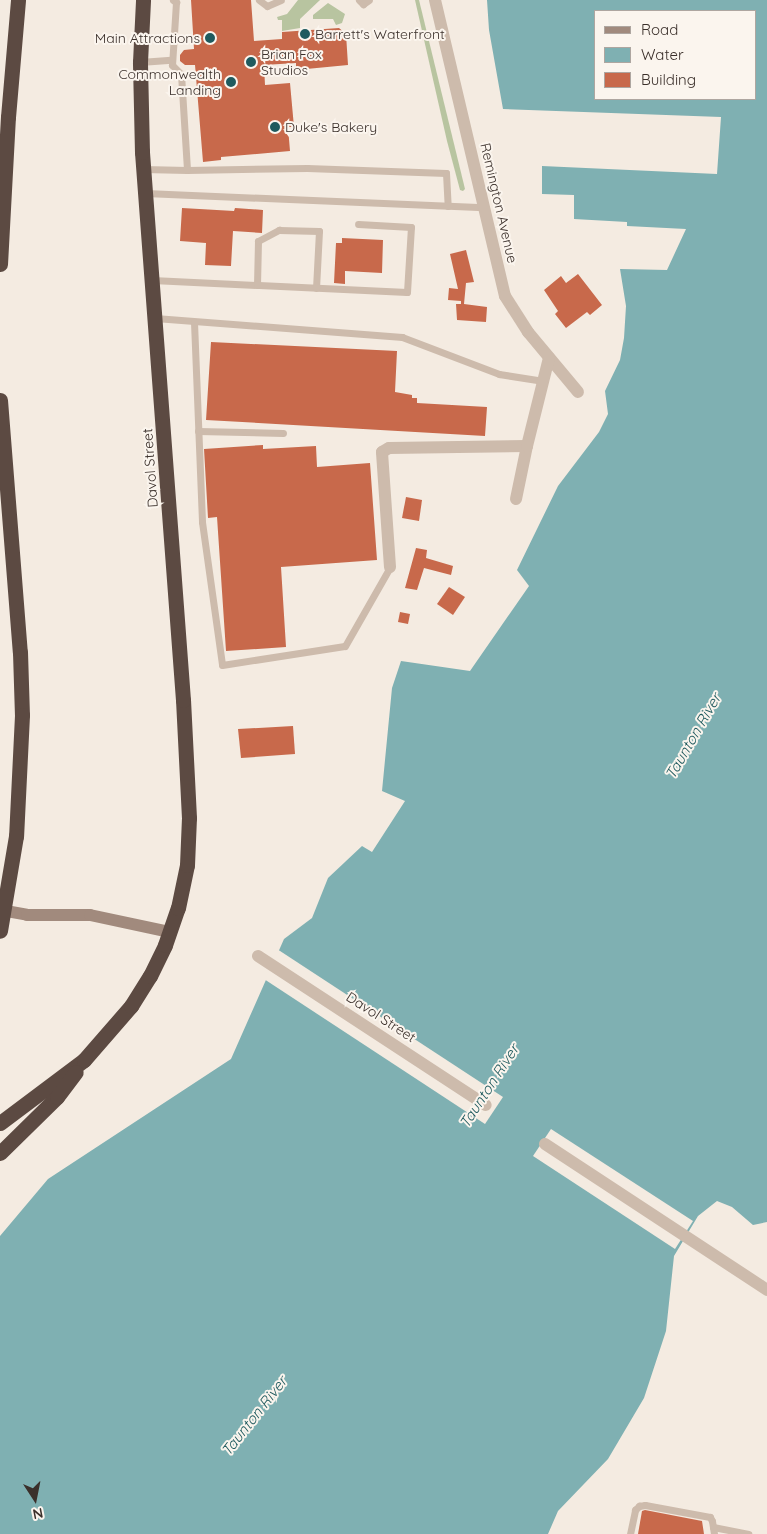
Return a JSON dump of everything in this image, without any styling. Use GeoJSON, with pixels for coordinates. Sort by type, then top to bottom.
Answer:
{"type":"FeatureCollection","features":[{"type":"Feature","properties":{"kind":"highway"},"geometry":{"type":"LineString","coordinates":[[0,264],[8,117],[18,0]]}},
{"type":"Feature","properties":{"kind":"highway","name":"Davol Street"},"geometry":{"type":"LineString","coordinates":[[84,1060],[131,1006],[156,966],[170,932],[181,896],[187,865],[189,811],[183,700],[144,193],[140,62],[143,0]]}},
{"type":"Feature","properties":{"kind":"highway"},"geometry":{"type":"LineString","coordinates":[[0,400],[20,652],[22,708],[18,812],[0,931]]}},
{"type":"Feature","properties":{"kind":"highway"},"geometry":{"type":"LineString","coordinates":[[0,1122],[84,1060]]}},
{"type":"Feature","properties":{"kind":"highway"},"geometry":{"type":"LineString","coordinates":[[0,1153],[58,1097],[84,1060]]}},
{"type":"Feature","properties":{"kind":"main road"},"geometry":{"type":"LineString","coordinates":[[2,911],[27,915],[90,915],[170,932]]}},
{"type":"Feature","properties":{"kind":"street","name":"Remington Avenue"},"geometry":{"type":"LineString","coordinates":[[435,0],[505,296],[548,358],[578,392]]}},
{"type":"Feature","properties":{"kind":"street"},"geometry":{"type":"LineString","coordinates":[[516,499],[548,358]]}},
{"type":"Feature","properties":{"kind":"street"},"geometry":{"type":"LineString","coordinates":[[390,567],[382,452],[389,448],[527,446]]}},
{"type":"Feature","properties":{"kind":"street","name":"Davol Street"},"geometry":{"type":"LineString","coordinates":[[258,956],[486,1105]]}},
{"type":"Feature","properties":{"kind":"street"},"geometry":{"type":"LineString","coordinates":[[545,1144],[767,1290]]}},
{"type":"Feature","properties":{"kind":"lane"},"geometry":{"type":"LineString","coordinates":[[173,0],[176,2],[172,65],[181,74],[186,170]]}},
{"type":"Feature","properties":{"kind":"lane"},"geometry":{"type":"LineString","coordinates":[[258,0],[267,6],[281,0]]}},
{"type":"Feature","properties":{"kind":"lane"},"geometry":{"type":"LineString","coordinates":[[359,0],[363,4],[369,0]]}},
{"type":"Feature","properties":{"kind":"lane"},"geometry":{"type":"LineString","coordinates":[[140,62],[172,60]]}},
{"type":"Feature","properties":{"kind":"lane"},"geometry":{"type":"LineString","coordinates":[[143,168],[186,170],[306,168],[446,173],[448,206]]}},
{"type":"Feature","properties":{"kind":"lane"},"geometry":{"type":"LineString","coordinates":[[144,193],[484,207]]}},
{"type":"Feature","properties":{"kind":"lane"},"geometry":{"type":"LineString","coordinates":[[151,280],[407,292],[411,227],[358,224]]}},
{"type":"Feature","properties":{"kind":"lane"},"geometry":{"type":"LineString","coordinates":[[257,285],[258,241],[278,230],[319,231],[316,288]]}},
{"type":"Feature","properties":{"kind":"lane"},"geometry":{"type":"LineString","coordinates":[[154,318],[402,337],[499,374],[543,381]]}},
{"type":"Feature","properties":{"kind":"lane"},"geometry":{"type":"LineString","coordinates":[[194,322],[202,522],[222,665],[344,646],[390,567]]}},
{"type":"Feature","properties":{"kind":"lane"},"geometry":{"type":"LineString","coordinates":[[198,431],[283,433]]}},
{"type":"Feature","properties":{"kind":"lane"},"geometry":{"type":"LineString","coordinates":[[630,1534],[635,1510],[639,1506],[645,1505],[667,1507],[710,1517],[713,1531],[748,1534]]}},
{"type":"Feature","properties":{"kind":"green space"},"geometry":{"type":"Polygon","coordinates":[[[298,0],[320,0],[300,19],[300,28],[282,31],[282,20],[278,20],[277,17],[287,14],[298,0]]]}},
{"type":"Feature","properties":{"kind":"green space"},"geometry":{"type":"Polygon","coordinates":[[[415,0],[419,0],[465,189],[463,191],[460,190],[447,141],[415,0]]]}},
{"type":"Feature","properties":{"kind":"green space"},"geometry":{"type":"Polygon","coordinates":[[[328,3],[345,14],[342,23],[336,25],[333,19],[313,19],[313,15],[328,3]]]}},
{"type":"Feature","properties":{"kind":"water","name":"Taunton River"},"geometry":{"type":"Polygon","coordinates":[[[487,0],[767,0],[767,1222],[753,1225],[732,1207],[717,1201],[698,1216],[674,1256],[666,1331],[644,1398],[608,1459],[558,1511],[548,1534],[0,1534],[0,1236],[48,1179],[231,1059],[284,939],[312,918],[328,878],[362,846],[372,852],[405,801],[382,791],[392,688],[401,661],[470,671],[529,586],[517,570],[558,486],[599,432],[608,414],[605,391],[620,360],[624,338],[626,306],[620,269],[667,270],[686,229],[627,226],[627,222],[574,219],[574,195],[542,194],[542,166],[717,174],[721,117],[503,109],[489,30],[487,0]]]}},
{"type":"Feature","properties":{"kind":"pier"},"geometry":{"type":"Polygon","coordinates":[[[277,949],[503,1097],[485,1124],[264,979],[277,949]]]}},
{"type":"Feature","properties":{"kind":"pier"},"geometry":{"type":"Polygon","coordinates":[[[551,1129],[693,1221],[675,1249],[533,1156],[551,1129]]]}},
{"type":"Feature","properties":{"kind":"building","name":"Commonwealth Landing"},"geometry":{"type":"Polygon","coordinates":[[[191,0],[251,0],[254,41],[282,39],[282,32],[339,28],[346,34],[348,65],[296,70],[296,63],[264,65],[265,85],[290,83],[294,127],[288,127],[290,151],[221,157],[221,160],[203,162],[195,65],[185,65],[180,61],[180,55],[184,50],[194,49],[191,0]]]}},
{"type":"Feature","properties":{"kind":"building"},"geometry":{"type":"Polygon","coordinates":[[[182,208],[234,211],[235,208],[263,210],[262,233],[233,231],[231,266],[205,265],[206,243],[180,241],[182,208]]]}},
{"type":"Feature","properties":{"kind":"building"},"geometry":{"type":"Polygon","coordinates":[[[342,238],[383,240],[382,273],[345,271],[345,284],[334,283],[336,243],[342,243],[342,238]]]}},
{"type":"Feature","properties":{"kind":"building"},"geometry":{"type":"Polygon","coordinates":[[[466,250],[474,282],[466,283],[464,304],[487,307],[486,322],[457,320],[456,304],[461,304],[461,301],[448,300],[449,288],[458,289],[450,254],[466,250]]]}},
{"type":"Feature","properties":{"kind":"building"},"geometry":{"type":"Polygon","coordinates":[[[578,274],[602,305],[590,315],[587,312],[566,328],[555,314],[558,311],[544,290],[561,276],[566,283],[578,274]]]}},
{"type":"Feature","properties":{"kind":"building"},"geometry":{"type":"Polygon","coordinates":[[[211,342],[397,351],[395,392],[412,395],[412,398],[417,398],[417,403],[487,407],[485,436],[206,420],[211,342]]]}},
{"type":"Feature","properties":{"kind":"building"},"geometry":{"type":"Polygon","coordinates":[[[263,445],[263,449],[316,446],[317,467],[370,463],[377,560],[281,567],[286,647],[226,651],[217,517],[208,518],[204,449],[263,445]]]}},
{"type":"Feature","properties":{"kind":"building"},"geometry":{"type":"Polygon","coordinates":[[[406,497],[422,500],[419,521],[402,518],[406,497]]]}},
{"type":"Feature","properties":{"kind":"building"},"geometry":{"type":"Polygon","coordinates":[[[416,548],[427,550],[426,558],[453,566],[451,575],[424,568],[417,590],[405,588],[416,548]]]}},
{"type":"Feature","properties":{"kind":"building"},"geometry":{"type":"Polygon","coordinates":[[[449,587],[465,597],[453,615],[437,604],[449,587]]]}},
{"type":"Feature","properties":{"kind":"building"},"geometry":{"type":"Polygon","coordinates":[[[400,612],[410,614],[408,624],[398,622],[400,612]]]}},
{"type":"Feature","properties":{"kind":"building"},"geometry":{"type":"Polygon","coordinates":[[[293,726],[295,754],[241,758],[238,729],[293,726]]]}},
{"type":"Feature","properties":{"kind":"building"},"geometry":{"type":"Polygon","coordinates":[[[642,1511],[702,1521],[704,1534],[638,1534],[642,1511]]]}},
{"type":"Feature","properties":{"kind":"place","name":"Barrett's Waterfront"},"geometry":{"type":"Point","coordinates":[305,34]}},
{"type":"Feature","properties":{"kind":"place","name":"Main Attractions"},"geometry":{"type":"Point","coordinates":[210,38]}},
{"type":"Feature","properties":{"kind":"place","name":"Brian Fox Studios"},"geometry":{"type":"Point","coordinates":[251,62]}},
{"type":"Feature","properties":{"kind":"place","name":"Commonwealth Landing"},"geometry":{"type":"Point","coordinates":[231,82]}},
{"type":"Feature","properties":{"kind":"place","name":"Duke's Bakery"},"geometry":{"type":"Point","coordinates":[275,127]}}]}
